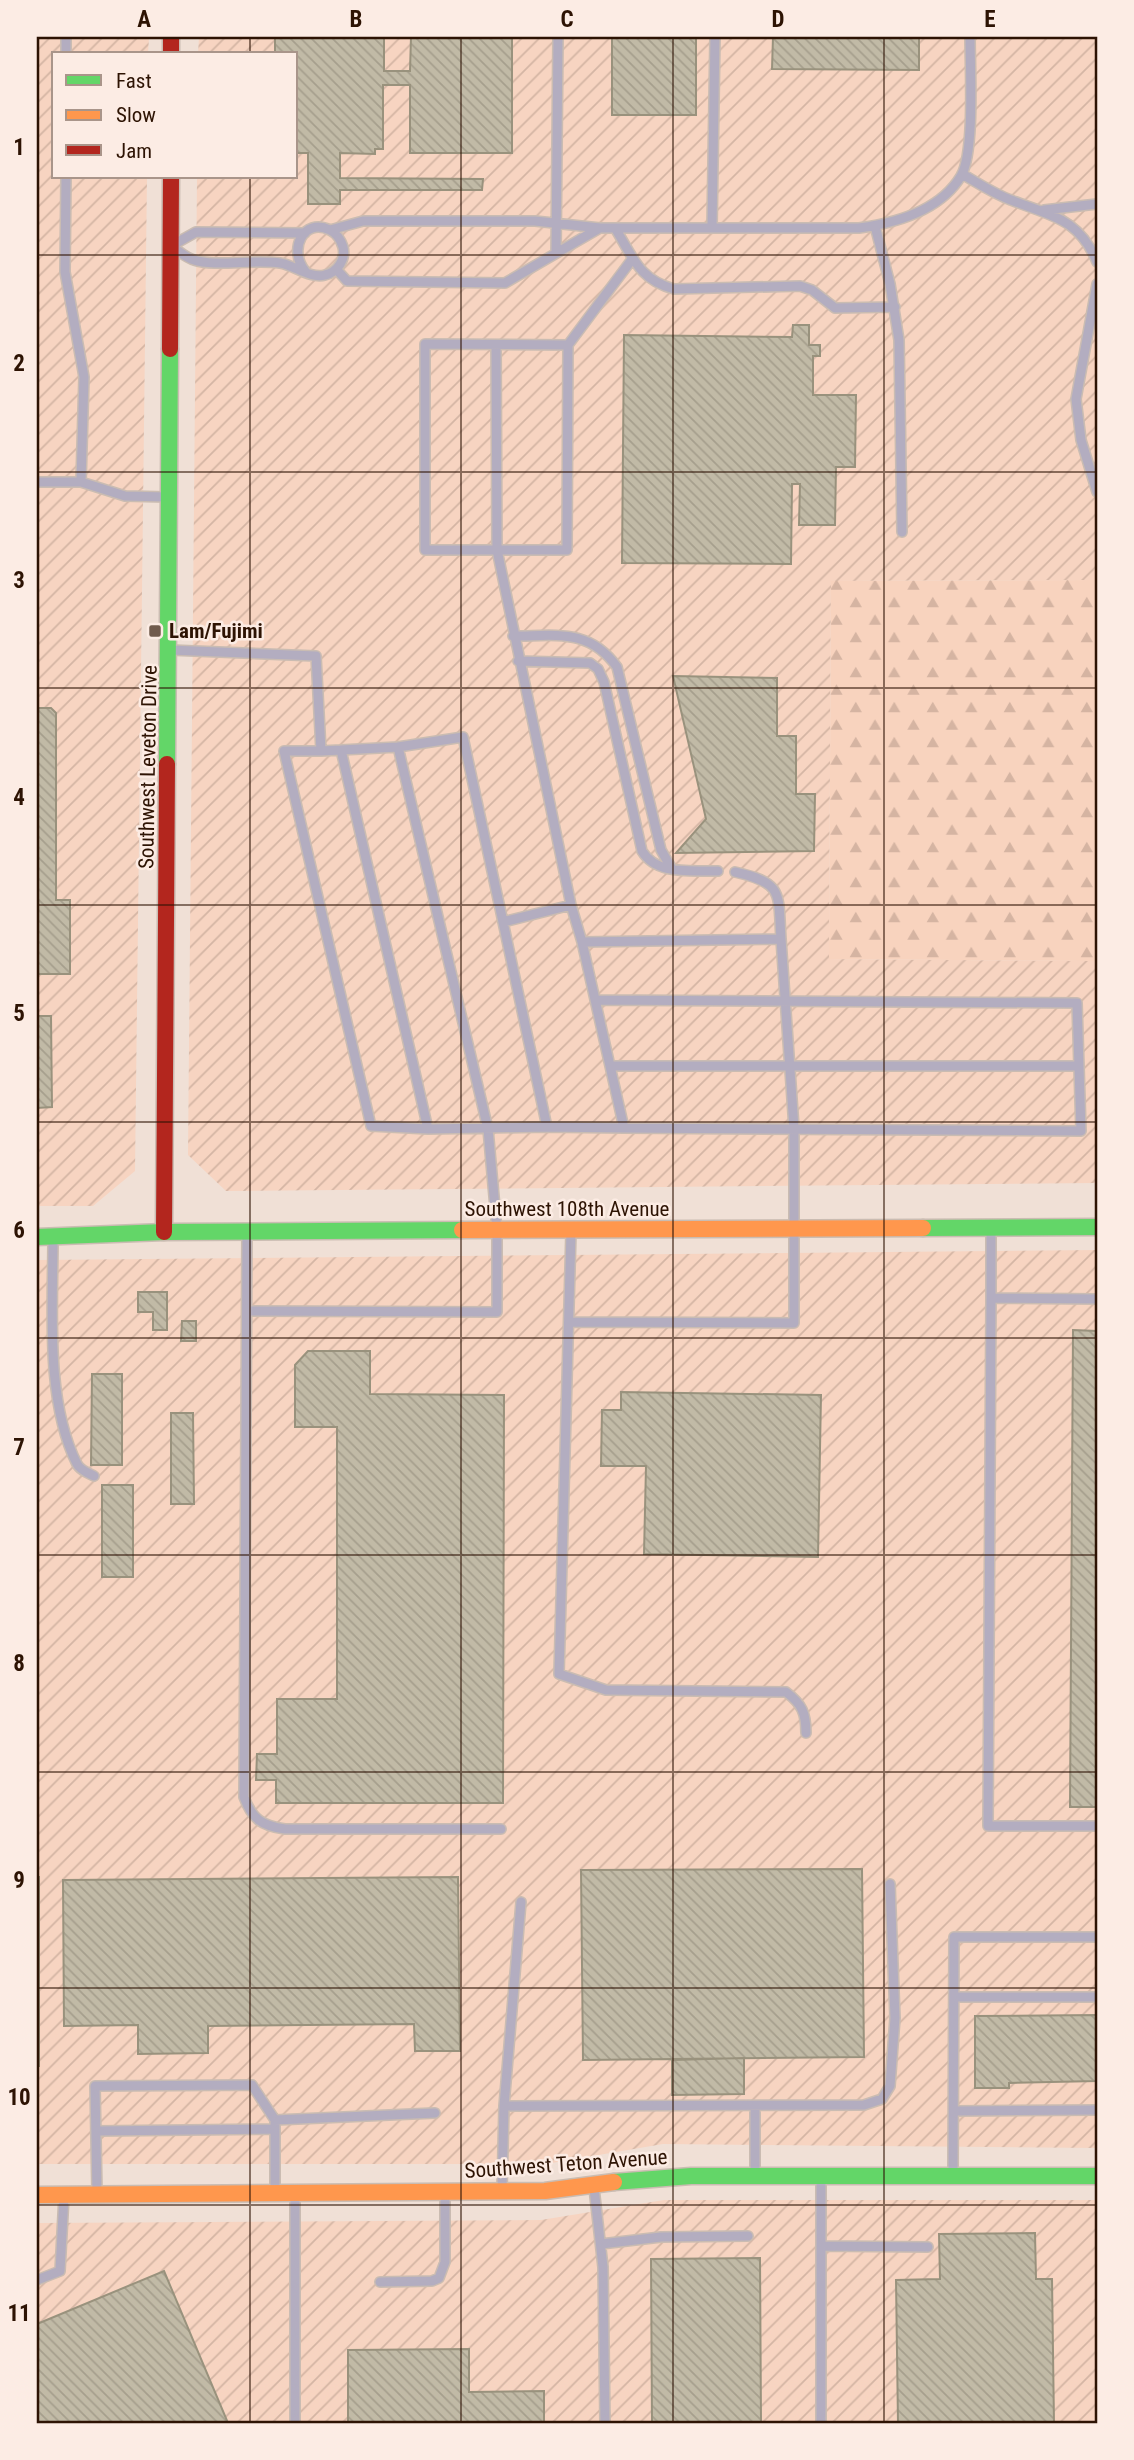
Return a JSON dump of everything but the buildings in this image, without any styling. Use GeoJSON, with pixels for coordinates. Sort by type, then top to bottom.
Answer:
{"type":"FeatureCollection","features":[{"type":"Feature","properties":{"kind":"street","name":"Southwest Leveton Drive"},"geometry":{"type":"LineString","coordinates":[[164,1232],[170,650],[171,178]]}},
{"type":"Feature","properties":{"kind":"street","name":"Southwest 108th Avenue"},"geometry":{"type":"LineString","coordinates":[[45,1237],[164,1232],[1097,1227]]}},
{"type":"Feature","properties":{"kind":"street","name":"Southwest Teton Avenue"},"geometry":{"type":"LineString","coordinates":[[37,2195],[502,2192],[594,2186],[645,2178],[755,2176],[1097,2176]]}},
{"type":"Feature","properties":{"kind":"lane"},"geometry":{"type":"LineString","coordinates":[[556,253],[558,37]]}},
{"type":"Feature","properties":{"kind":"lane"},"geometry":{"type":"LineString","coordinates":[[712,228],[715,37]]}},
{"type":"Feature","properties":{"kind":"lane"},"geometry":{"type":"LineString","coordinates":[[330,230],[340,238],[344,249],[342,261],[336,269],[319,276],[267,261],[194,260],[171,246],[196,232],[305,233],[319,228],[330,230],[363,221],[556,223],[600,228],[892,224],[922,211],[948,192],[962,174],[968,146],[970,37]]}},
{"type":"Feature","properties":{"kind":"lane"},"geometry":{"type":"LineString","coordinates":[[962,174],[1009,200],[1044,210],[1080,233],[1097,262]]}},
{"type":"Feature","properties":{"kind":"lane"},"geometry":{"type":"LineString","coordinates":[[65,178],[65,272],[84,377],[81,482]]}},
{"type":"Feature","properties":{"kind":"lane"},"geometry":{"type":"LineString","coordinates":[[1044,210],[1097,204]]}},
{"type":"Feature","properties":{"kind":"lane"},"geometry":{"type":"LineString","coordinates":[[875,226],[895,307],[902,383],[902,533]]}},
{"type":"Feature","properties":{"kind":"lane"},"geometry":{"type":"LineString","coordinates":[[336,269],[347,281],[505,283],[600,228]]}},
{"type":"Feature","properties":{"kind":"lane"},"geometry":{"type":"LineString","coordinates":[[615,228],[644,275],[655,284],[674,289],[800,286],[812,290],[835,308],[895,307]]}},
{"type":"Feature","properties":{"kind":"lane"},"geometry":{"type":"LineString","coordinates":[[305,233],[296,250],[297,262],[305,271]]}},
{"type":"Feature","properties":{"kind":"lane"},"geometry":{"type":"LineString","coordinates":[[568,345],[425,344],[425,550],[568,550],[568,345],[633,258]]}},
{"type":"Feature","properties":{"kind":"lane"},"geometry":{"type":"LineString","coordinates":[[1097,284],[1076,399],[1081,439],[1097,492]]}},
{"type":"Feature","properties":{"kind":"lane"},"geometry":{"type":"LineString","coordinates":[[496,345],[497,550],[571,905],[582,942],[624,1128]]}},
{"type":"Feature","properties":{"kind":"lane"},"geometry":{"type":"LineString","coordinates":[[37,482],[81,482],[125,496],[170,497]]}},
{"type":"Feature","properties":{"kind":"lane"},"geometry":{"type":"LineString","coordinates":[[513,636],[574,636],[588,639],[617,667],[661,850],[672,869]]}},
{"type":"Feature","properties":{"kind":"lane"},"geometry":{"type":"LineString","coordinates":[[170,650],[317,656],[321,751]]}},
{"type":"Feature","properties":{"kind":"lane"},"geometry":{"type":"LineString","coordinates":[[518,661],[590,663],[597,669],[604,682],[642,851],[649,863],[672,869],[718,871]]}},
{"type":"Feature","properties":{"kind":"lane"},"geometry":{"type":"LineString","coordinates":[[547,1127],[463,737],[398,747],[284,751],[371,1126],[428,1129],[547,1127],[1081,1131],[1077,1003],[595,1000]]}},
{"type":"Feature","properties":{"kind":"lane"},"geometry":{"type":"LineString","coordinates":[[247,1311],[497,1311],[497,1230],[488,1129],[398,747]]}},
{"type":"Feature","properties":{"kind":"lane"},"geometry":{"type":"LineString","coordinates":[[341,750],[428,1129]]}},
{"type":"Feature","properties":{"kind":"lane"},"geometry":{"type":"LineString","coordinates":[[569,1322],[794,1323],[794,1128],[779,903],[774,887],[763,878],[735,872]]}},
{"type":"Feature","properties":{"kind":"lane"},"geometry":{"type":"LineString","coordinates":[[503,922],[571,905]]}},
{"type":"Feature","properties":{"kind":"lane"},"geometry":{"type":"LineString","coordinates":[[582,942],[781,939]]}},
{"type":"Feature","properties":{"kind":"lane"},"geometry":{"type":"LineString","coordinates":[[610,1066],[1079,1066]]}},
{"type":"Feature","properties":{"kind":"lane"},"geometry":{"type":"LineString","coordinates":[[991,1228],[988,1826],[1097,1826]]}},
{"type":"Feature","properties":{"kind":"lane"},"geometry":{"type":"LineString","coordinates":[[571,1230],[559,1674],[606,1690],[786,1692],[798,1701],[806,1714],[806,1733]]}},
{"type":"Feature","properties":{"kind":"lane"},"geometry":{"type":"LineString","coordinates":[[247,1232],[244,1797],[250,1813],[265,1826],[285,1829],[501,1829]]}},
{"type":"Feature","properties":{"kind":"lane"},"geometry":{"type":"LineString","coordinates":[[45,1237],[59,1408],[77,1464],[94,1476]]}},
{"type":"Feature","properties":{"kind":"lane"},"geometry":{"type":"LineString","coordinates":[[991,1298],[1097,1299]]}},
{"type":"Feature","properties":{"kind":"lane"},"geometry":{"type":"LineString","coordinates":[[504,2106],[864,2105],[882,2099],[890,2086],[895,2018],[890,1884]]}},
{"type":"Feature","properties":{"kind":"lane"},"geometry":{"type":"LineString","coordinates":[[502,2192],[504,2106],[521,1902]]}},
{"type":"Feature","properties":{"kind":"lane"},"geometry":{"type":"LineString","coordinates":[[953,2176],[954,1937],[1097,1937]]}},
{"type":"Feature","properties":{"kind":"lane"},"geometry":{"type":"LineString","coordinates":[[954,1997],[1097,1997]]}},
{"type":"Feature","properties":{"kind":"lane"},"geometry":{"type":"LineString","coordinates":[[97,2194],[95,2086],[252,2085],[275,2124],[275,2192]]}},
{"type":"Feature","properties":{"kind":"lane"},"geometry":{"type":"LineString","coordinates":[[755,2106],[755,2176]]}},
{"type":"Feature","properties":{"kind":"lane"},"geometry":{"type":"LineString","coordinates":[[954,2112],[1097,2110]]}},
{"type":"Feature","properties":{"kind":"lane"},"geometry":{"type":"LineString","coordinates":[[96,2131],[275,2124],[435,2113]]}},
{"type":"Feature","properties":{"kind":"lane"},"geometry":{"type":"LineString","coordinates":[[821,2176],[821,2423]]}},
{"type":"Feature","properties":{"kind":"lane"},"geometry":{"type":"LineString","coordinates":[[594,2186],[601,2244],[605,2423]]}},
{"type":"Feature","properties":{"kind":"lane"},"geometry":{"type":"LineString","coordinates":[[295,2193],[295,2423]]}},
{"type":"Feature","properties":{"kind":"lane"},"geometry":{"type":"LineString","coordinates":[[380,2282],[432,2281],[439,2278],[445,2262],[445,2193]]}},
{"type":"Feature","properties":{"kind":"lane"},"geometry":{"type":"LineString","coordinates":[[37,2280],[60,2271],[64,2195]]}},
{"type":"Feature","properties":{"kind":"lane"},"geometry":{"type":"LineString","coordinates":[[601,2244],[661,2237],[748,2236]]}},
{"type":"Feature","properties":{"kind":"lane"},"geometry":{"type":"LineString","coordinates":[[821,2246],[928,2247]]}},
{"type":"Feature","properties":{"kind":"shaded area"},"geometry":{"type":"Polygon","coordinates":[[[37,37],[149,37],[148,52],[52,52],[52,178],[147,178],[135,1171],[93,1206],[37,1206],[37,37]]]}},
{"type":"Feature","properties":{"kind":"shaded area"},"geometry":{"type":"Polygon","coordinates":[[[199,37],[1097,37],[1097,580],[831,581],[829,959],[1097,961],[1097,1183],[226,1191],[188,1155],[197,178],[298,178],[298,52],[198,52],[199,37]]]}},
{"type":"Feature","properties":{"kind":"shaded area"},"geometry":{"type":"Polygon","coordinates":[[[1097,1250],[1097,2148],[663,2144],[546,2164],[37,2164],[37,1260],[1097,1250]]]}},
{"type":"Feature","properties":{"kind":"shaded area"},"geometry":{"type":"Polygon","coordinates":[[[664,2200],[1097,2200],[1097,2423],[37,2423],[37,2223],[541,2220],[664,2200]]]}},
{"type":"Feature","properties":{"kind":"green space"},"geometry":{"type":"Polygon","coordinates":[[[1097,580],[1097,961],[829,959],[831,581],[1097,580]]]}},
{"type":"Feature","properties":{"kind":"traffic: fast"},"geometry":{"type":"LineString","coordinates":[[167,764],[170,349]]}},
{"type":"Feature","properties":{"kind":"traffic: fast"},"geometry":{"type":"LineString","coordinates":[[923,1228],[1097,1227]]}},
{"type":"Feature","properties":{"kind":"traffic: fast"},"geometry":{"type":"LineString","coordinates":[[37,1237],[164,1232],[462,1230]]}},
{"type":"Feature","properties":{"kind":"traffic: fast"},"geometry":{"type":"LineString","coordinates":[[614,2182],[691,2176],[1097,2176]]}},
{"type":"Feature","properties":{"kind":"traffic: slow"},"geometry":{"type":"LineString","coordinates":[[462,1230],[923,1228]]}},
{"type":"Feature","properties":{"kind":"traffic: slow"},"geometry":{"type":"LineString","coordinates":[[37,2195],[545,2191],[614,2182]]}},
{"type":"Feature","properties":{"kind":"traffic: jam"},"geometry":{"type":"LineString","coordinates":[[171,37],[171,52]]}},
{"type":"Feature","properties":{"kind":"traffic: jam"},"geometry":{"type":"LineString","coordinates":[[170,349],[171,178]]}},
{"type":"Feature","properties":{"kind":"traffic: jam"},"geometry":{"type":"LineString","coordinates":[[164,1232],[167,764]]}},
{"type":"Feature","properties":{"kind":"place","name":"Lam/Fujimi"},"geometry":{"type":"Point","coordinates":[155,631]}}]}
